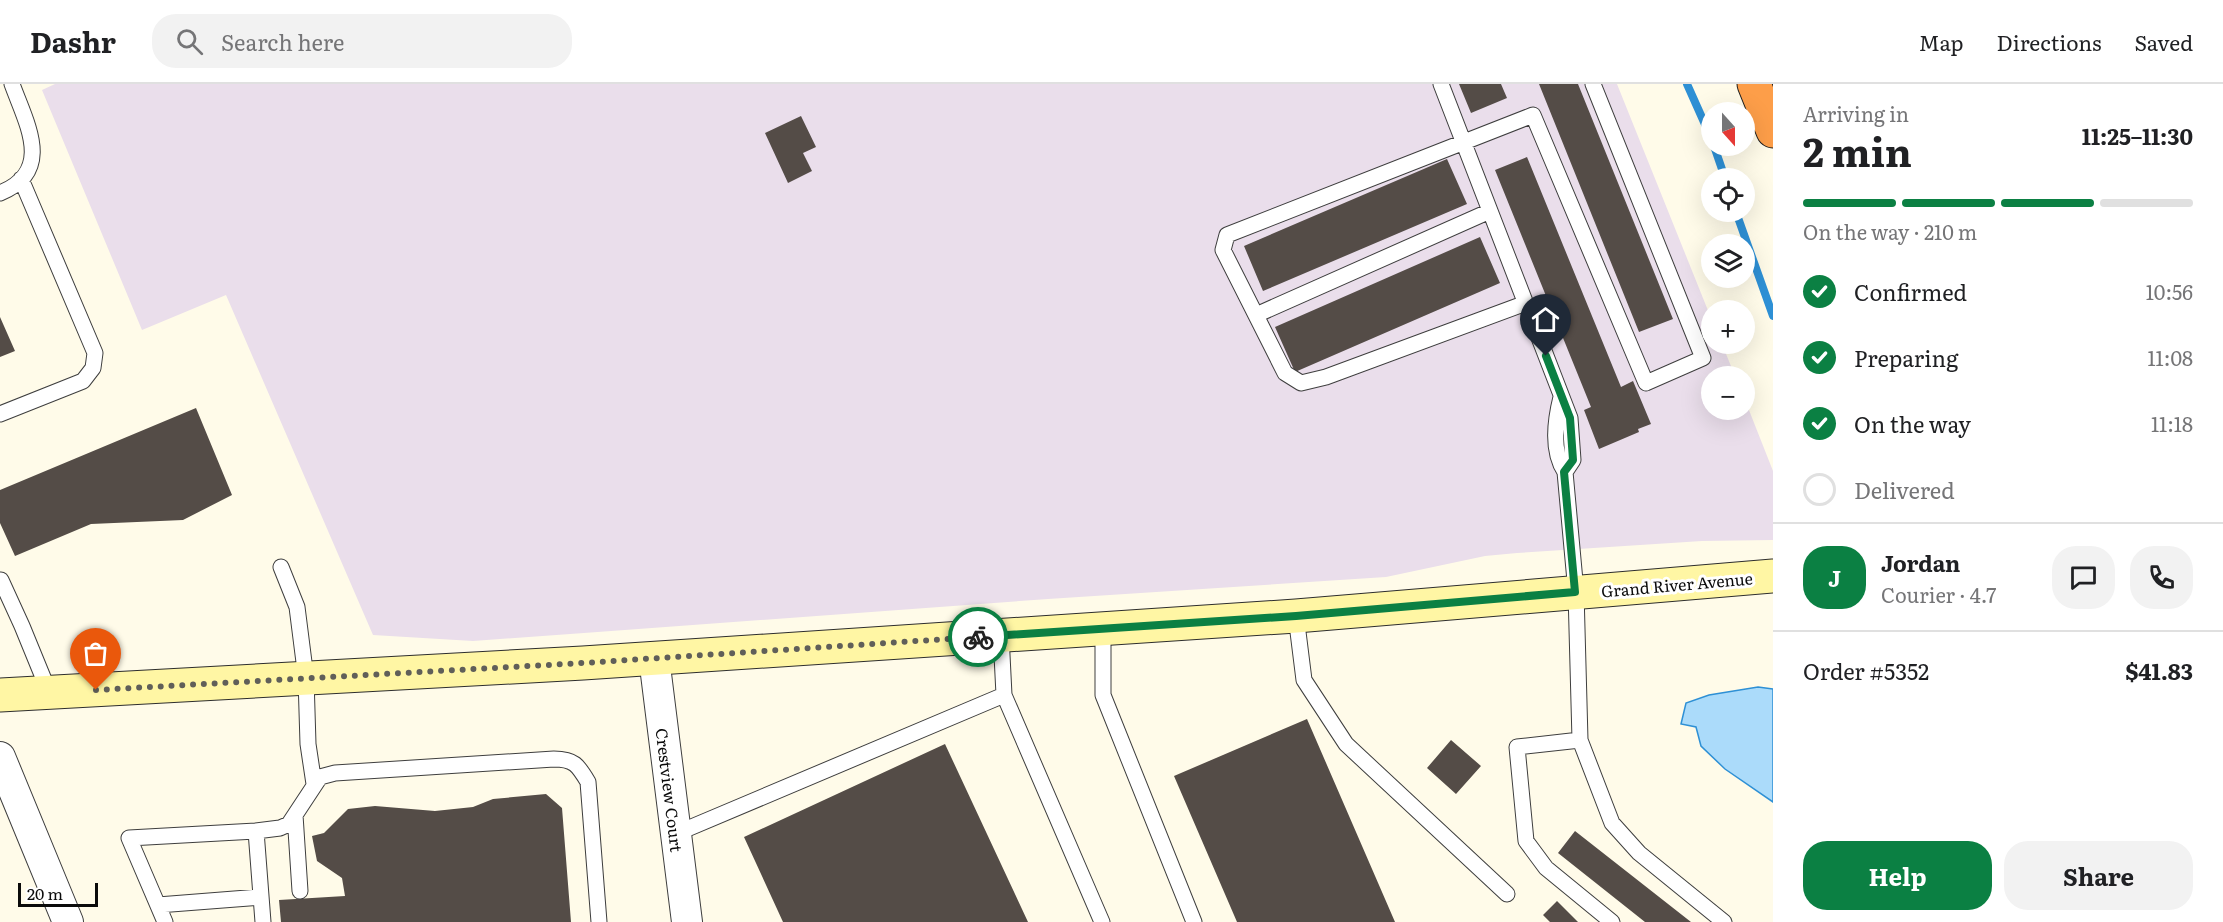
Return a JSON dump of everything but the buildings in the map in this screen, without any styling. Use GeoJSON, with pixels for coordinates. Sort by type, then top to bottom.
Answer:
{"type":"FeatureCollection","features":[{"type":"Feature","properties":{"kind":"highway"},"geometry":{"type":"LineString","coordinates":[[1754,84],[1773,131]]}},
{"type":"Feature","properties":{"kind":"main road","name":"Grand River Avenue"},"geometry":{"type":"LineString","coordinates":[[0,695],[654,658],[1296,616],[1773,576]]}},
{"type":"Feature","properties":{"kind":"street","name":"Crestview Court"},"geometry":{"type":"LineString","coordinates":[[654,658],[687,922]]}},
{"type":"Feature","properties":{"kind":"street"},"geometry":{"type":"LineString","coordinates":[[0,757],[68,922]]}},
{"type":"Feature","properties":{"kind":"lane"},"geometry":{"type":"LineString","coordinates":[[0,193],[10,189],[27,175],[34,154],[30,135],[12,84]]}},
{"type":"Feature","properties":{"kind":"lane"},"geometry":{"type":"LineString","coordinates":[[1441,84],[1570,418],[1573,460],[1564,472],[1575,592],[1580,740],[1612,823],[1639,853],[1724,922]]}},
{"type":"Feature","properties":{"kind":"lane"},"geometry":{"type":"LineString","coordinates":[[1526,303],[1326,377],[1301,383],[1285,373],[1223,250],[1227,235],[1533,115],[1646,384],[1703,358],[1593,84]]}},
{"type":"Feature","properties":{"kind":"lane"},"geometry":{"type":"LineString","coordinates":[[0,414],[83,381],[93,368],[95,353],[21,179]]}},
{"type":"Feature","properties":{"kind":"lane"},"geometry":{"type":"LineString","coordinates":[[1256,315],[1490,211]]}},
{"type":"Feature","properties":{"kind":"lane"},"geometry":{"type":"LineString","coordinates":[[281,567],[297,607],[306,678],[308,744],[314,784]]}},
{"type":"Feature","properties":{"kind":"lane"},"geometry":{"type":"LineString","coordinates":[[1,580],[49,692]]}},
{"type":"Feature","properties":{"kind":"lane"},"geometry":{"type":"LineString","coordinates":[[1296,616],[1304,680],[1346,744],[1507,894]]}},
{"type":"Feature","properties":{"kind":"lane"},"geometry":{"type":"LineString","coordinates":[[1103,628],[1103,695],[1194,922]]}},
{"type":"Feature","properties":{"kind":"lane"},"geometry":{"type":"LineString","coordinates":[[1001,635],[1004,695],[1102,922]]}},
{"type":"Feature","properties":{"kind":"lane"},"geometry":{"type":"LineString","coordinates":[[675,834],[1004,695]]}},
{"type":"Feature","properties":{"kind":"lane"},"geometry":{"type":"LineString","coordinates":[[1580,740],[1517,747],[1526,841],[1546,868],[1612,922]]}},
{"type":"Feature","properties":{"kind":"lane"},"geometry":{"type":"LineString","coordinates":[[165,922],[129,838],[280,828],[289,824],[320,777],[335,773],[567,759],[579,767],[588,782],[599,922]]}},
{"type":"Feature","properties":{"kind":"lane"},"geometry":{"type":"LineString","coordinates":[[295,815],[300,891]]}},
{"type":"Feature","properties":{"kind":"lane"},"geometry":{"type":"LineString","coordinates":[[256,831],[262,922]]}},
{"type":"Feature","properties":{"kind":"lane"},"geometry":{"type":"LineString","coordinates":[[158,905],[261,897]]}},
{"type":"Feature","properties":{"kind":"shaded area"},"geometry":{"type":"Polygon","coordinates":[[[55,84],[1617,84],[1704,300],[1701,300],[1701,354],[1726,354],[1731,366],[1701,366],[1701,420],[1753,420],[1773,471],[1773,540],[1702,541],[1485,556],[1386,577],[473,641],[373,635],[226,295],[142,330],[42,90],[55,84]]]}},
{"type":"Feature","properties":{"kind":"water"},"geometry":{"type":"Polygon","coordinates":[[[1758,687],[1773,689],[1773,802],[1725,769],[1701,746],[1696,727],[1681,724],[1686,703],[1709,695],[1758,687]]]}},
{"type":"Feature","properties":{"kind":"waterway"},"geometry":{"type":"LineString","coordinates":[[1687,84],[1701,115]]}},
{"type":"Feature","properties":{"kind":"waterway"},"geometry":{"type":"LineString","coordinates":[[1717,156],[1722,168]]}},
{"type":"Feature","properties":{"kind":"waterway"},"geometry":{"type":"LineString","coordinates":[[1740,222],[1773,316]]}},
{"type":"Feature","properties":{"kind":"way so far"},"geometry":{"type":"LineString","coordinates":[[96,690],[583,663],[978,637]]}},
{"type":"Feature","properties":{"kind":"route"},"geometry":{"type":"LineString","coordinates":[[978,637],[1296,616],[1575,592],[1564,472],[1573,460],[1570,418],[1546,356]]}}]}
